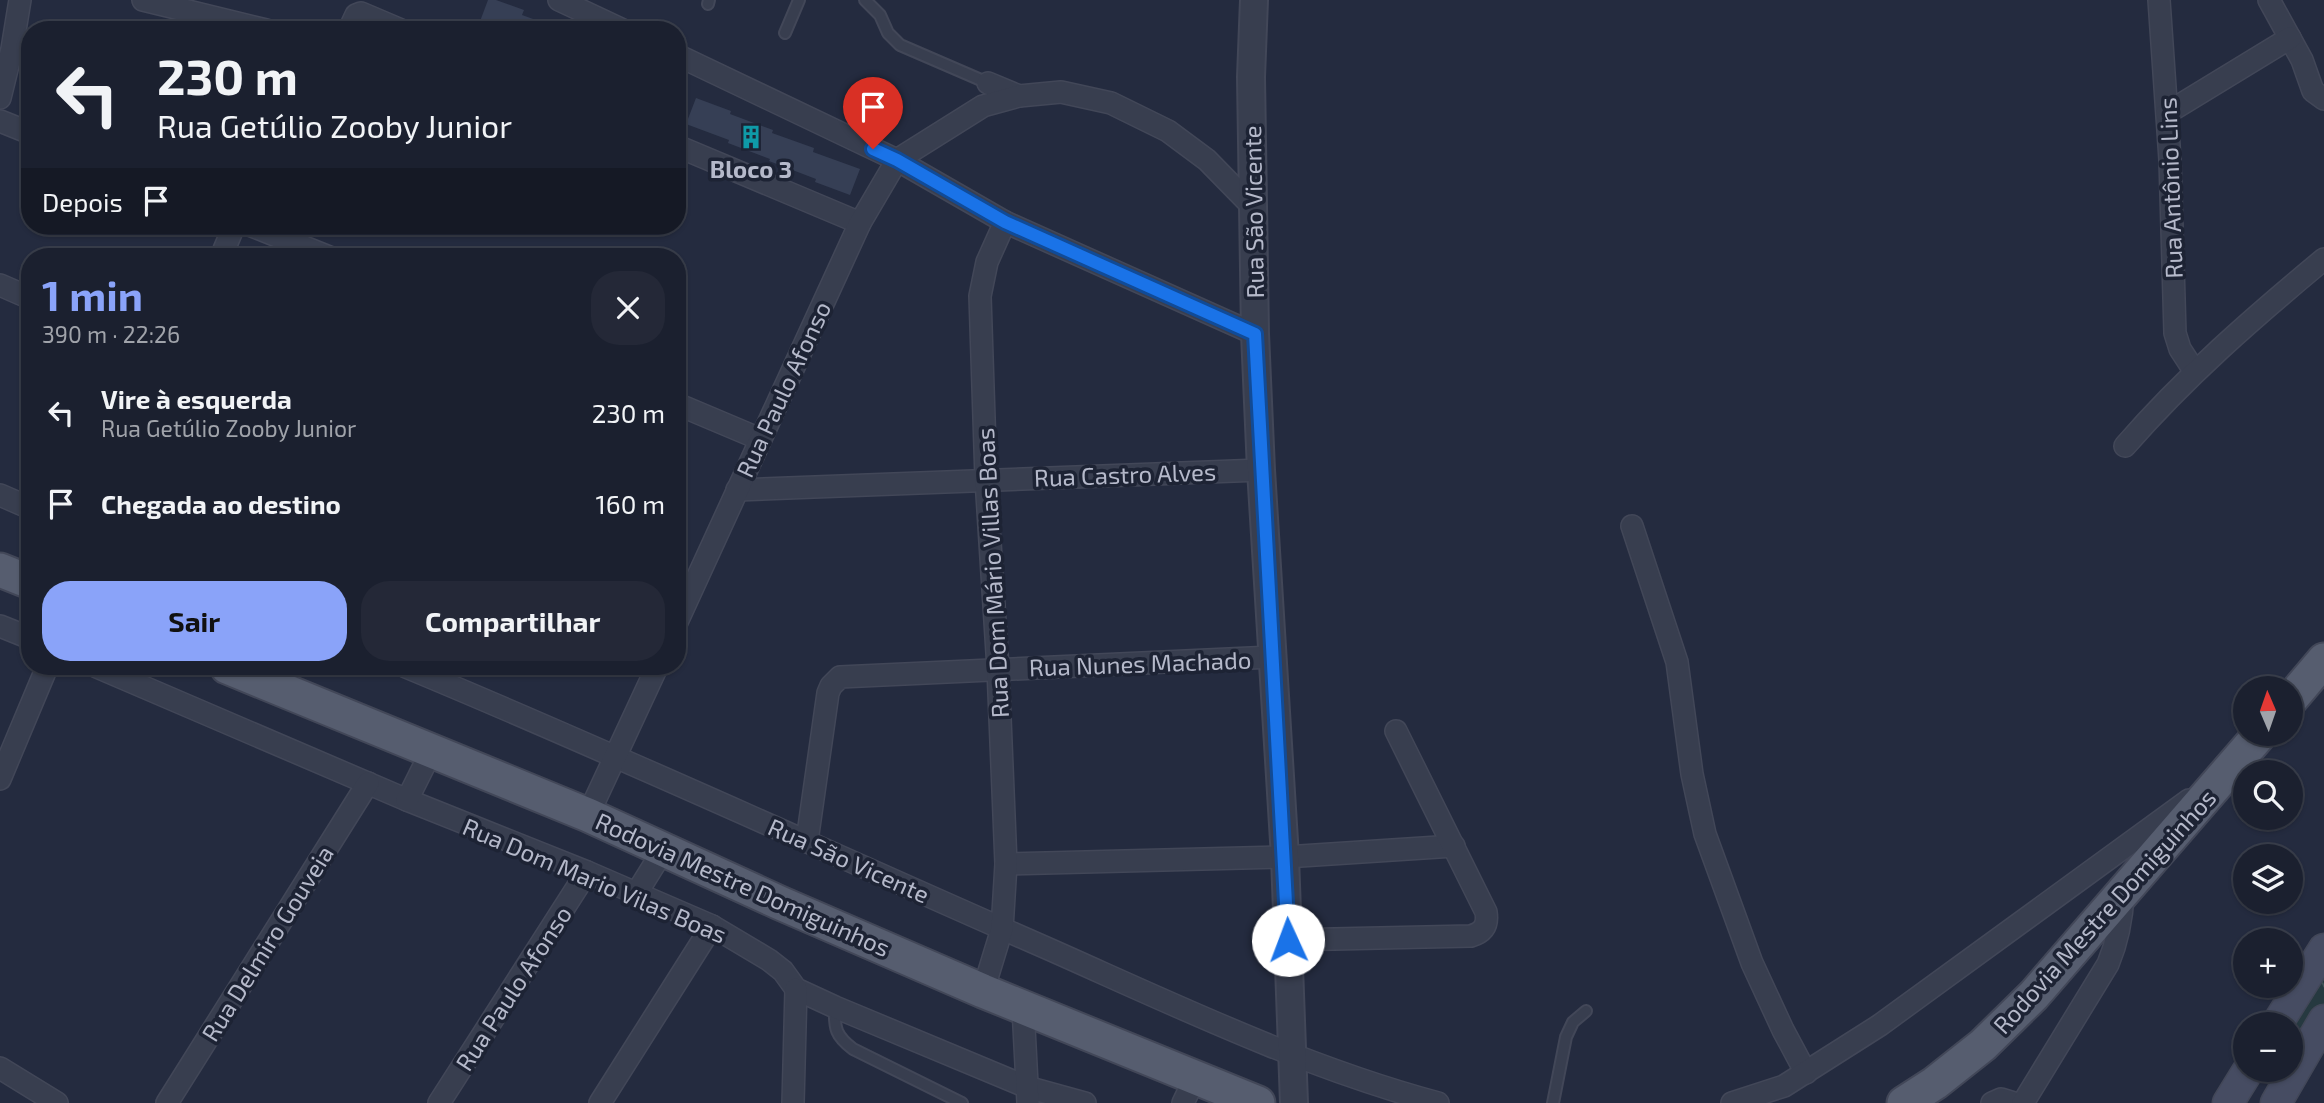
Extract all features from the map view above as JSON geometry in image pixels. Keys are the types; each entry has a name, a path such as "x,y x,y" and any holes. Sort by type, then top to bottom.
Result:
{"main road":[{"path":"0,570 21,578"},
{"path":"2303,685 2324,660"},
{"name":"Rodovia Mestre Domiguinhos","path":"247,675 588,815 780,903 1023,1007 1189,1090 1258,1103"},
{"name":"Rodovia Mestre Domiguinhos","path":"1904,1103 1935,1083 1983,1045 2034,995 2250,746"},
{"path":"2285,1012 2324,949"},
{"path":"2276,1103 2324,1020"},
{"path":"2230,1103 2242,1082"}],"street":[{"path":"0,98 20,0"},
{"path":"143,0 229,21"},
{"path":"559,0 604,21"},
{"name":"Rua São Vicente","path":"1254,0 1251,77 1255,334 1284,857 1294,1103"},
{"name":"Rua Antônio Lins","path":"2159,0 2167,113 2175,333 2180,349 2195,372"},
{"path":"2269,0 2302,60 2313,91 2324,99"},
{"path":"2167,113 2290,38"},
{"path":"686,59 897,160 1005,222 1255,334"},
{"path":"988,83 1019,96"},
{"path":"897,160 983,106 1019,96 1061,92 1111,103 1168,131 1207,160 1252,206"},
{"path":"0,121 21,129"},
{"path":"686,150 860,223"},
{"name":"Rua Paulo Afonso","path":"686,581 737,490 860,223 897,160"},
{"name":"Rua Dom Mário Villas Boas","path":"983,991 1002,929 1006,864 998,669 986,479 980,296 987,262 1005,222"},
{"path":"296,235 316,248"},
{"path":"2125,446 2195,372 2324,259"},
{"path":"0,285 21,294"},
{"path":"686,408 760,439"},
{"name":"Rua Castro Alves","path":"737,490 1261,470"},
{"path":"0,495 21,504"},
{"path":"1632,526 1677,662 1692,774 1705,834 1752,962 1806,1073"},
{"path":"0,626 21,634"},
{"name":"Rua Nunes Machado","path":"807,841 828,693 835,681 841,677 1273,657"},
{"path":"0,779 44,675"},
{"name":"Rua Dom Mario Vilas Boas","path":"116,675 407,800 712,926 769,960 783,971 796,989 1028,1095 1084,1103"},
{"name":"Rua São Vicente","path":"425,675 1292,1054"},
{"path":"588,815 653,675"},
{"path":"1288,940 1471,936 1484,929 1486,912 1396,731"},
{"path":"407,800 432,750"},
{"path":"1732,1103 1784,1086 1880,1026 2226,773"},
{"name":"Rua Delmiro Gouveia","path":"167,1103 368,783"},
{"path":"1006,864 1284,857 1454,846"},
{"path":"636,894 664,849"},
{"name":"Rua Paulo Afonso","path":"439,1103 587,873"},
{"path":"2024,1103 2108,964 2122,920 2123,894"},
{"path":"600,1103 712,926"},
{"path":"793,1103 796,989"},
{"path":"1023,1007 1028,1095"},
{"path":"1292,1054 1405,1099 1438,1103"},
{"path":"0,1068 58,1103"},
{"path":"1992,1103 2001,1099 2014,1103"}],"lane":[{"path":"785,33 799,0"},
{"path":"865,0 880,15 888,33 900,45 988,83"},
{"path":"835,1007 834,1023 839,1038 853,1049 962,1103"},
{"path":"1553,1103 1566,1037 1573,1022 1586,1011"},
{"path":"939,1090 940,1103"}],"green space":[{"path":"2324,955 2324,1010 2303,1046 2303,1012 2297,1012"}],"building":[{"path":"488,0 496,0 524,10 522,15 539,21 480,21"},
{"path":"696,98 773,130 772,133 814,148 813,152 860,169 850,195 728,143 729,140 686,124"}],"place":[{"name":"Bloco 3","path":"751,137"}],"route":[{"path":"873,149 1005,222 1255,334 1288,940"}]}
